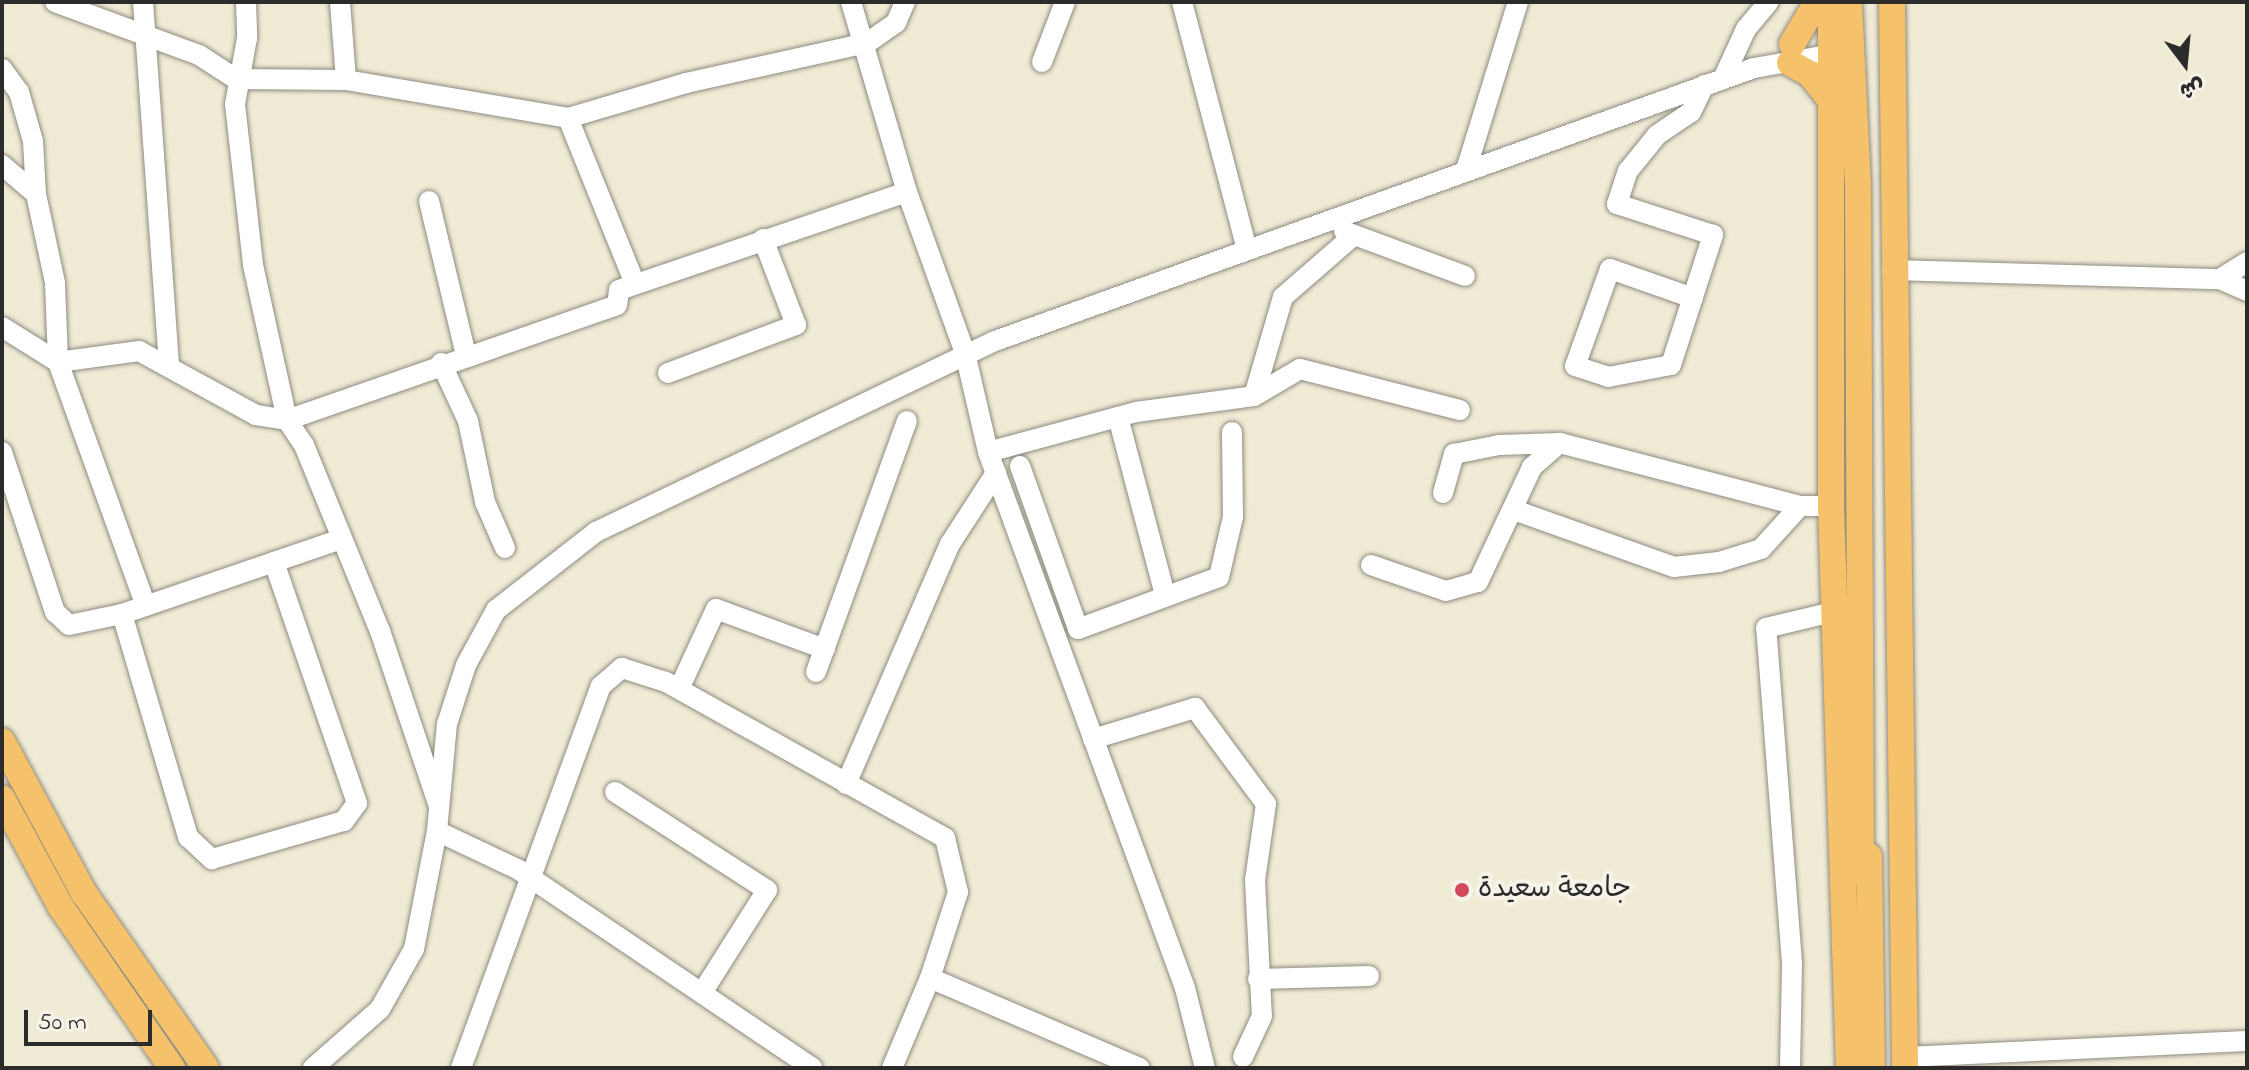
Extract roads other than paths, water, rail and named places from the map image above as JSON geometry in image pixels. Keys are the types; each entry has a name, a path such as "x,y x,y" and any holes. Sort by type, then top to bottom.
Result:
{"main road":[{"path":"1817,2 1791,54 1831,101"},
{"path":"1831,2 1840,43 1858,183 1850,705 1849,1068"},
{"path":"1849,2 1831,101 1831,506 1837,611 1850,705 1872,1068"},
{"path":"1892,2 1892,270 1905,1063"},
{"path":"1836,1068 1850,705"},
{"path":"1850,705 1860,1068"},
{"path":"2,741 84,893 206,1068"},
{"path":"2,798 61,907 172,1068"}],"street":[{"path":"55,2 199,55 236,79 346,80 568,118 686,83 867,43 896,23 905,2"},
{"path":"143,2 169,364"},
{"path":"246,2 247,38 236,79 253,265 287,420 304,445 380,631 440,806"},
{"path":"340,2 346,80"},
{"path":"851,2 867,43 907,192 965,353 988,452 1185,988 1205,1068"},
{"path":"1042,62 1065,2"},
{"path":"1182,2 1247,249"},
{"path":"1466,170 1518,2"},
{"path":"1693,298 1610,269 1575,366 1608,377 1671,365 1693,298 1713,235 1617,204 1628,171 1657,135 1691,112 1714,82 1746,29 1769,2"},
{"path":"313,1068 361,1030 405,970 420,929 437,831 447,724 466,665 496,610 534,576 596,532 677,489 965,353 1791,54 1840,43"},
{"path":"2,69 19,92 33,141 36,194 55,283 58,362 146,606"},
{"path":"568,118 635,284"},
{"path":"2,165 36,194"},
{"path":"2,327 58,362 139,351 169,364 256,415 287,420 441,363 617,305 619,290 635,284 907,192"},
{"path":"429,201 466,355"},
{"path":"1322,223 1465,276"},
{"path":"1254,396 1283,297 1354,235"},
{"path":"668,373 796,325 763,239"},
{"path":"2220,279 2247,262"},
{"path":"1892,270 2220,279 2247,291"},
{"path":"441,363 468,421 485,502 505,548"},
{"path":"988,452 1118,417 1254,396 1300,369 1460,410"},
{"path":"1118,417 1165,595"},
{"path":"816,672 907,421"},
{"path":"1020,466 1078,629 1219,577 1233,517 1232,432"},
{"path":"1443,493 1454,454 1499,445 1560,443 1800,506 1831,506"},
{"path":"1371,565 1446,591 1478,582 1532,467 1560,443"},
{"path":"2,452 55,612 69,625 122,614 341,539"},
{"path":"846,784 950,544 996,473"},
{"path":"1514,510 1674,567 1719,562 1761,549 1800,506"},
{"path":"122,614 188,837 212,859 344,821 357,803 274,562"},
{"path":"679,689 716,609 825,649"},
{"path":"1790,1068 1792,963 1766,628 1837,611"},
{"path":"461,1068 601,686 622,668 679,689 945,838 958,892 930,978 892,1068"},
{"path":"1093,739 1195,708 1266,804 1255,880 1262,1016 1243,1057"},
{"path":"615,792 767,890 702,993"},
{"path":"437,831 532,878 702,993 800,1064"},
{"path":"1258,979 1369,976"},
{"path":"930,978 1140,1068"},
{"path":"1905,1063 2247,1041"}],"place":[{"name":"جامعة سعيدة","path":"1462,890"}]}
